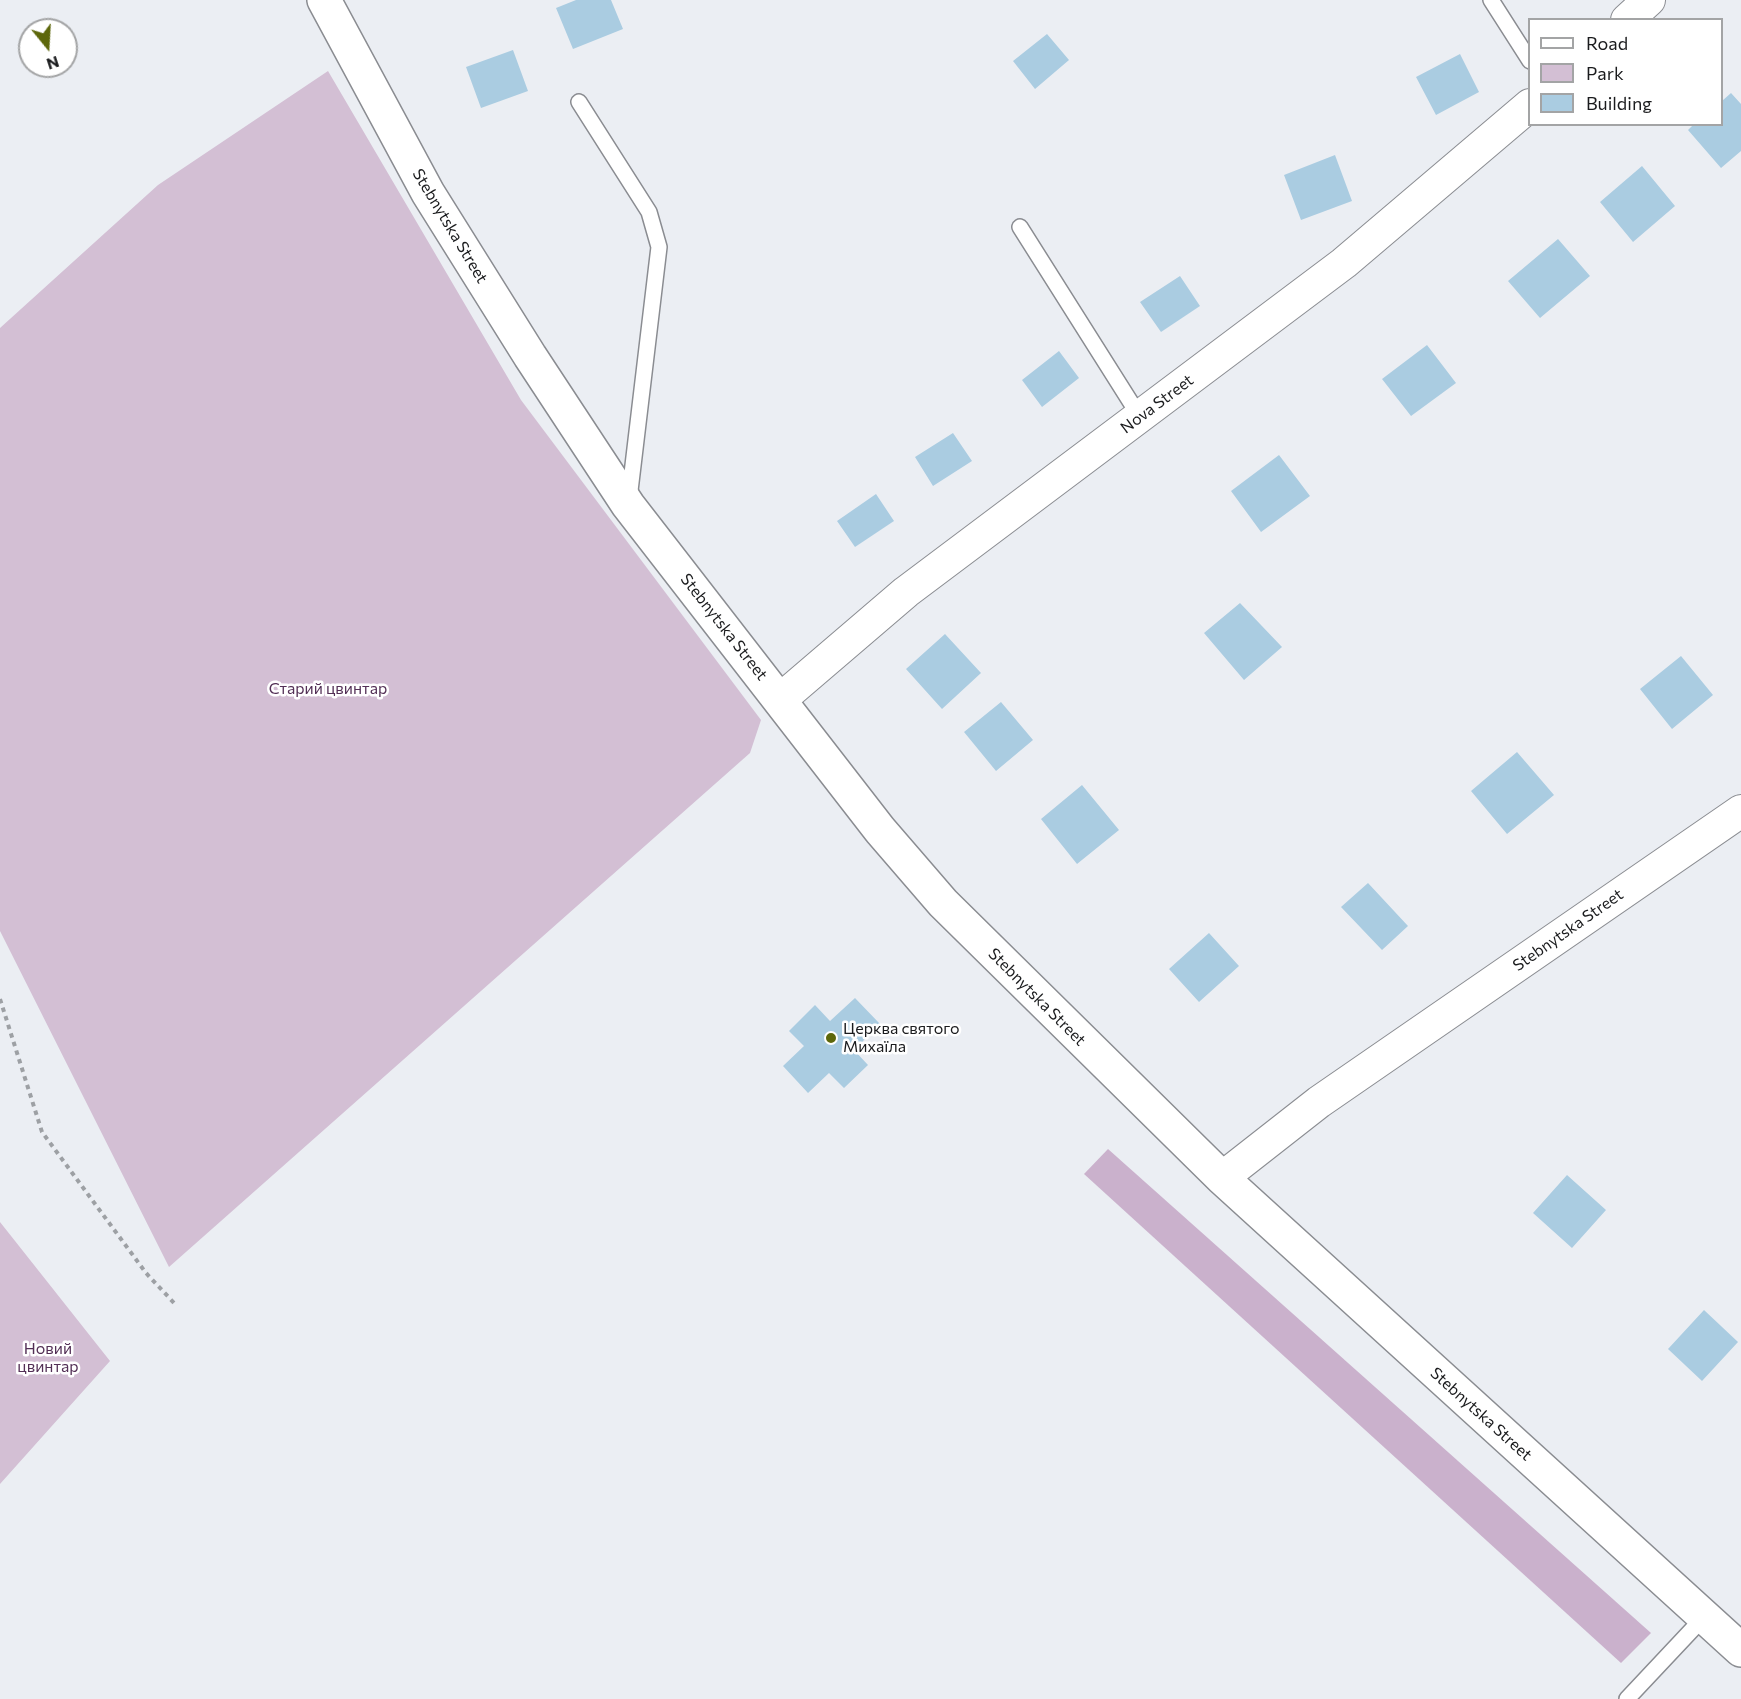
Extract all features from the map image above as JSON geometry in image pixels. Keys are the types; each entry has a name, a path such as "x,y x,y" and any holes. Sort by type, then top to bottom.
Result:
{"street":[{"name":"Stebnytska Street","path":"324,0 428,193 530,356 628,505 781,699 880,830 943,903 1222,1178 1741,1650"},
{"path":"1629,18 1649,0"},
{"name":"Nova Street","path":"781,699 906,592 1344,263 1528,107"},
{"name":"Stebnytska Street","path":"1222,1178 1319,1102 1741,811"}],"lane":[{"path":"1491,0 1528,58"},
{"path":"579,102 649,212 660,247 628,505"},
{"path":"1020,226 1140,417"},
{"path":"1627,1699 1704,1617"}],"path":[{"path":"0,999 42,1132 146,1273 175,1304"}],"green space":[{"name":"Старий цвинтар","path":"328,71 521,400 761,720 750,753 169,1267 0,931 0,328 158,185"},
{"name":"Новий цвинтар","path":"0,1222 110,1361 0,1484"}],"shaded area":[{"path":"1108,1149 1651,1633 1621,1663 1084,1174"}],"building":[{"path":"576,0 611,0 623,29 573,49 556,8"},
{"path":"1047,34 1069,60 1035,89 1013,61"},
{"path":"513,50 528,91 481,108 466,67"},
{"path":"1460,54 1479,92 1436,115 1416,77"},
{"path":"1731,93 1741,104 1741,151 1721,168 1688,130 1692,126 1723,126 1723,100"},
{"path":"1335,155 1352,201 1301,220 1284,175"},
{"path":"1642,166 1675,206 1633,242 1600,202"},
{"path":"1558,239 1590,276 1540,318 1508,281"},
{"path":"1180,276 1200,306 1161,332 1140,302"},
{"path":"1427,345 1456,383 1411,416 1382,379"},
{"path":"1059,351 1079,378 1042,407 1022,380"},
{"path":"953,433 972,461 933,486 915,457"},
{"path":"1279,455 1310,496 1261,532 1231,491"},
{"path":"876,494 894,521 855,547 837,521"},
{"path":"1240,603 1282,647 1244,680 1204,633"},
{"path":"945,634 981,673 942,709 906,669"},
{"path":"1681,656 1713,695 1672,729 1640,689"},
{"path":"1001,702 1033,740 996,771 964,732"},
{"path":"1517,752 1554,795 1507,834 1471,791"},
{"path":"1082,785 1119,830 1077,864 1041,819"},
{"path":"1368,883 1408,926 1382,950 1341,907"},
{"path":"1209,933 1239,966 1199,1002 1169,969"},
{"name":"Церква святого Михаїла","path":"855,998 880,1024 854,1050 868,1065 844,1088 829,1073 808,1093 783,1066 804,1046 789,1031 815,1005 830,1021"},
{"path":"1567,1175 1606,1210 1572,1248 1533,1213"},
{"path":"1704,1310 1738,1342 1702,1381 1668,1349"}],"place":[{"name":"Церква святого Михаїла","path":"831,1038"}]}
